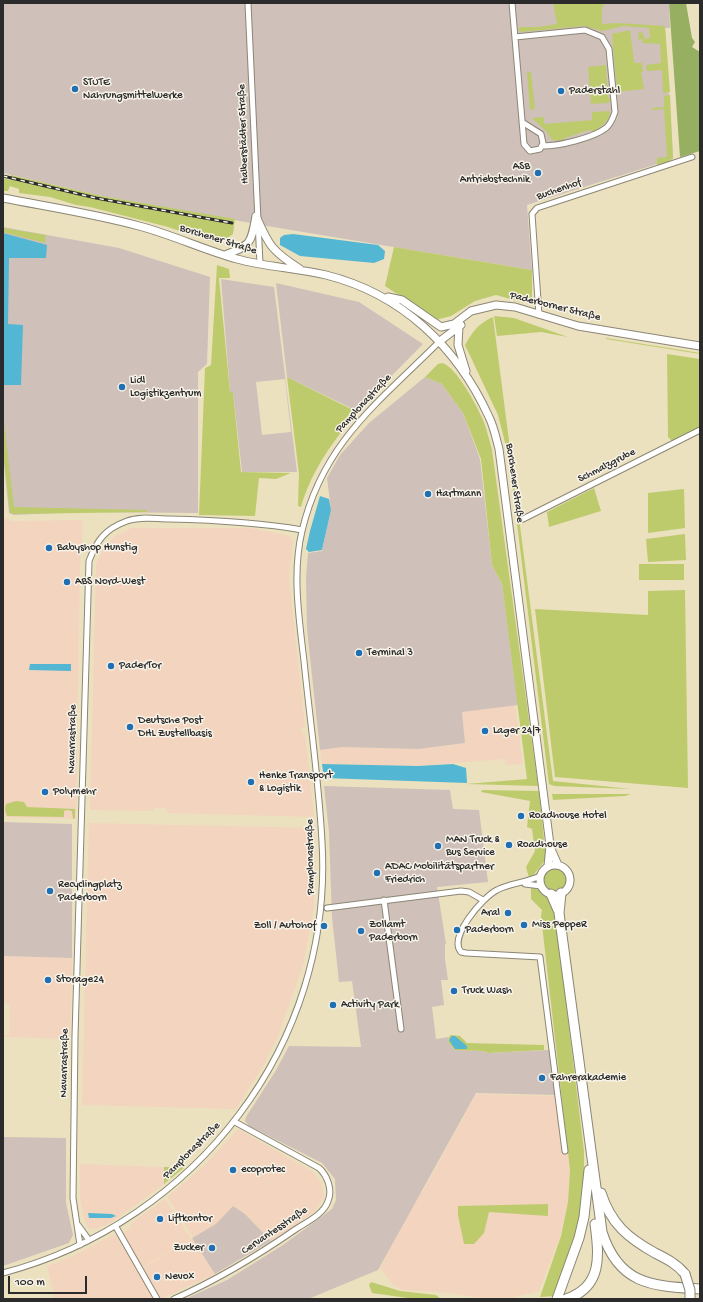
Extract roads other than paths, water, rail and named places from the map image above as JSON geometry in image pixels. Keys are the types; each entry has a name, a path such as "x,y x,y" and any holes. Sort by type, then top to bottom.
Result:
{"highway":[{"path":"561,893 559,913 577,1053 580,1096 602,1232 606,1245 621,1266 641,1281 653,1285 700,1289"},
{"path":"551,894 559,913"},
{"path":"591,1166 603,1201 615,1224 634,1241 672,1262 685,1274 690,1290 690,1299"},
{"path":"557,1299 579,1238 584,1217 591,1166"},
{"path":"566,1299 580,1293 587,1287 595,1274 598,1264 591,1166"}],"main road":[{"name":"Borchener Straße","path":"3,198 88,214 141,227 224,255 260,264 327,275 369,289 384,296 415,319 440,341 470,380 490,418 499,449 550,845 548,866"},
{"path":"224,255 245,247 252,238 256,216"},
{"path":"256,216 269,245 283,258 303,271"},
{"path":"384,296 402,300 441,327 454,324 471,311 479,309"},
{"name":"Paderborner Straße","path":"440,341 479,309 496,304 515,307 578,326 700,346"},
{"path":"460,326 458,346 470,380"},
{"name":"Borchener Straße","path":"550,845 558,865"},
{"path":"558,865 566,869 570,878 568,887 561,893 551,894 541,886 540,876 548,866 558,865"}],"street":[{"name":"Halberstädter Straße","path":"248,3 256,216 260,264"},
{"path":"512,3 523,138 526,147 535,151 543,146 554,146 597,133 605,129 612,122 615,112 609,49 602,37 585,30 515,37"},
{"path":"522,122 541,134 543,146"},
{"name":"Buchenhof","path":"539,315 532,214 537,208 692,157"},
{"name":"Pamplonastraße","path":"3,1273 41,1262 116,1227 181,1179 235,1122 269,1069 294,1016 312,958 321,907 323,866 322,833 298,606 298,568 302,530 316,486 338,447 355,424 440,341"},
{"name":"Schmalzgrube","path":"523,519 700,430"},
{"name":"Navarrastraße","path":"80,1245 73,1198 75,1036 89,561 95,544 102,536 115,526 136,519 249,522 302,530"},
{"path":"522,884 540,876"},
{"path":"541,886 522,884 505,886 491,893 483,900 459,936 459,949 466,953 540,957 565,1151"},
{"path":"327,908 384,900 469,892 483,900"},
{"path":"384,900 401,1029"},
{"name":"Cervantesstraße","path":"174,1299 253,1259 317,1215 328,1202 330,1190 328,1182 324,1173 319,1168 235,1122"},
{"name":"Navarrastraße","path":"77,1223 89,1240"},
{"path":"116,1227 157,1299"}],"water":[{"path":"3,233 47,245 46,258 9,258 8,324 23,325 21,385 3,385"},
{"path":"293,234 378,245 385,251 384,259 374,263 300,256 280,245 280,238 284,235"},
{"path":"320,496 329,499 331,510 322,550 309,552 306,549"},
{"path":"30,664 71,664 71,671 29,670"},
{"path":"322,764 418,766 453,764 466,768 467,783 324,778"},
{"path":"452,1036 455,1036 467,1046 467,1049 455,1049 449,1040"},
{"path":"88,1213 112,1214 116,1216 111,1218 89,1218"}],"railway":[{"path":"3,176 96,198 232,223"}],"place":[{"name":"STUTE Nahrungsmittelwerke","path":"75,89"},
{"name":"Paderstahl","path":"561,91"},
{"name":"ASB Antriebstechnik","path":"538,173"},
{"name":"Lidl Logistikzentrum","path":"122,387"},
{"name":"Hartmann","path":"428,494"},
{"name":"Babyshop Hunstig","path":"49,548"},
{"name":"ABS Nord-West","path":"67,582"},
{"name":"Terminal 3","path":"359,653"},
{"name":"PaderTor","path":"111,666"},
{"name":"Deutsche Post DHL Zustellbasis","path":"130,727"},
{"name":"Lager 24|7","path":"485,731"},
{"name":"Henke Transport & Logistik","path":"251,782"},
{"name":"Polymehr","path":"45,792"},
{"name":"Roadhouse Hotel","path":"521,816"},
{"name":"Roadhouse","path":"509,845"},
{"name":"MAN Truck & Bus Service","path":"438,846"},
{"name":"ADAC Mobilitätspartner Friedrich","path":"377,873"},
{"name":"Recyclingplatz Paderborn","path":"50,891"},
{"name":"Aral","path":"508,913"},
{"name":"Miss PeppeR","path":"524,925"},
{"name":"Zoll / Autohof","path":"324,926"},
{"name":"Paderborn","path":"457,930"},
{"name":"Zollamt Paderborn","path":"361,931"},
{"name":"Storage24","path":"48,980"},
{"name":"Truck Wash","path":"454,991"},
{"name":"Activity Park","path":"333,1005"},
{"name":"Fahrerakademie","path":"542,1078"},
{"name":"ecoprotec","path":"233,1170"},
{"name":"Liftkontor","path":"160,1219"},
{"name":"Zucker","path":"212,1248"},
{"name":"Nevox","path":"157,1277"}]}
